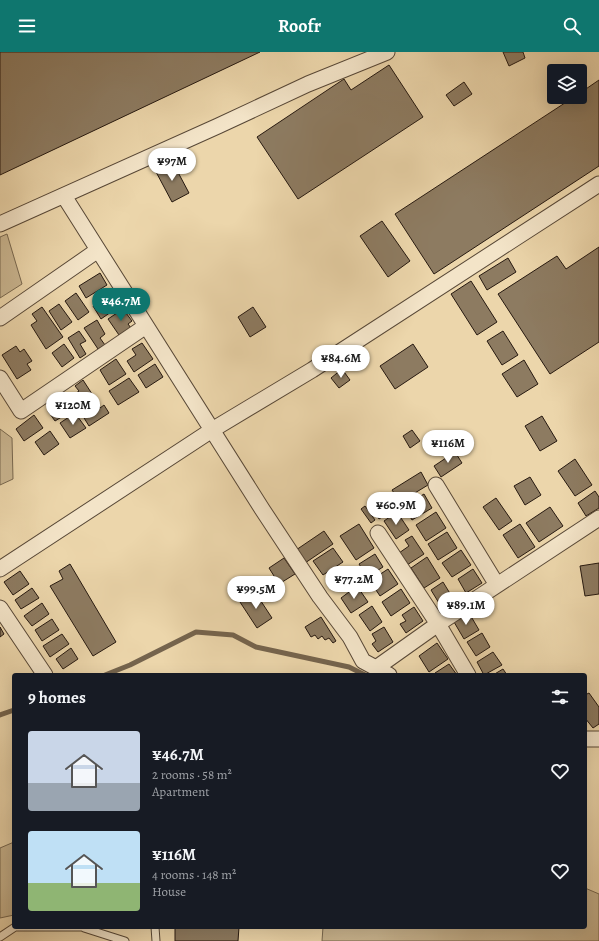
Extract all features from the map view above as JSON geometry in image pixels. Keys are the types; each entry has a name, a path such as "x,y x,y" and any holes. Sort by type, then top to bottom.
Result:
{"street":[{"path":"0,224 308,84 387,52"},
{"path":"0,569 212,430 318,365 599,184"},
{"path":"64,196 262,509 320,597 350,637 363,661 385,673"},
{"path":"0,318 98,250"},
{"path":"0,378 22,411 146,326"},
{"path":"436,485 497,585"},
{"path":"376,668 438,624 599,518"},
{"path":"378,533 438,624 467,673"},
{"path":"0,608 44,673"},
{"path":"587,739 599,739"}],"lane":[{"path":"0,937 13,929"},
{"path":"91,929 125,941"},
{"path":"155,929 156,941"}],"shaded area":[{"path":"7,234 22,284 0,298 0,237"},
{"path":"0,429 12,438 13,479 0,485"},
{"path":"12,843 12,915 0,918 0,848"},
{"path":"587,889 599,894 599,941 322,941 323,929 587,929"}],"building":[{"path":"0,52 260,52 0,175"},
{"path":"503,52 523,52 525,58 509,66"},
{"path":"389,65 423,117 298,199 257,137 344,79 351,90"},
{"path":"599,80 599,166 434,274 395,214 563,104 587,104 587,88"},
{"path":"464,82 472,94 454,106 446,95"},
{"path":"172,161 189,193 172,202 155,170"},
{"path":"382,221 410,261 388,277 360,236"},
{"path":"599,247 599,342 550,374 498,294 557,256 566,269"},
{"path":"508,258 516,272 487,290 479,276"},
{"path":"100,273 107,285 86,298 79,286"},
{"path":"471,281 497,322 477,335 451,294"},
{"path":"76,293 89,312 78,320 65,301"},
{"path":"113,293 121,305 101,319 93,306"},
{"path":"59,304 72,322 61,330 49,311"},
{"path":"42,307 63,337 46,349 31,325 37,321 32,314"},
{"path":"253,307 266,327 250,337 238,317"},
{"path":"123,309 132,321 128,324 131,328 119,335 108,319"},
{"path":"97,320 105,334 100,338 105,345 98,349 84,328"},
{"path":"79,331 86,341 80,344 86,354 80,358 68,338"},
{"path":"503,331 518,355 502,365 487,341"},
{"path":"142,343 153,359 134,372 127,361 136,355 132,349"},
{"path":"64,344 74,358 62,367 52,353"},
{"path":"413,344 428,367 395,389 380,366"},
{"path":"16,346 20,352 24,349 32,361 27,364 31,370 17,379 2,355"},
{"path":"116,359 126,374 109,385 100,370"},
{"path":"524,360 538,384 517,397 502,374"},
{"path":"155,364 163,377 146,388 138,375"},
{"path":"342,369 350,380 339,388 331,378"},
{"path":"129,378 139,392 118,405 109,391"},
{"path":"83,380 94,397 79,407 72,396 79,391 75,386"},
{"path":"62,393 73,410 55,421 48,411 53,408 48,401"},
{"path":"96,403 100,408 104,405 109,413 89,426 81,413"},
{"path":"75,413 86,428 70,438 60,423"},
{"path":"34,415 43,428 24,441 16,429"},
{"path":"542,416 557,441 540,451 525,426"},
{"path":"412,430 420,441 410,448 403,436"},
{"path":"50,431 59,444 44,455 35,442"},
{"path":"455,452 462,463 441,477 434,466"},
{"path":"575,459 592,485 575,496 558,471"},
{"path":"421,472 428,485 400,502 392,490"},
{"path":"530,477 541,495 525,505 514,486"},
{"path":"595,491 599,497 599,508 586,516 578,503"},
{"path":"385,493 394,509 379,519 369,504"},
{"path":"424,494 432,508 412,520 404,506"},
{"path":"496,498 512,521 499,530 483,507"},
{"path":"365,506 375,520 371,523 361,509"},
{"path":"550,507 563,526 539,542 526,523"},
{"path":"397,512 409,530 396,539 384,521"},
{"path":"436,512 446,528 426,541 416,525"},
{"path":"359,524 374,548 356,560 340,536"},
{"path":"520,524 535,547 518,558 503,535"},
{"path":"324,531 333,544 305,563 296,550"},
{"path":"447,532 457,548 438,560 428,544"},
{"path":"412,536 424,554 407,565 399,553 409,546 405,540"},
{"path":"333,548 343,562 323,575 313,561"},
{"path":"461,550 471,565 452,577 442,563"},
{"path":"375,554 383,567 367,577 359,564"},
{"path":"427,557 440,578 424,588 411,568"},
{"path":"284,558 295,574 279,584 269,568"},
{"path":"599,563 599,594 585,596 580,566"},
{"path":"70,564 116,642 93,656 50,586 63,579 59,571"},
{"path":"346,568 355,582 340,591 331,577"},
{"path":"388,569 398,584 380,596 370,581"},
{"path":"473,569 482,583 466,593 458,579"},
{"path":"20,571 29,584 13,595 4,582"},
{"path":"443,582 454,600 442,608 431,590"},
{"path":"357,586 368,602 351,613 341,598"},
{"path":"32,588 39,598 21,609 15,600"},
{"path":"401,589 410,603 391,616 382,602"},
{"path":"255,592 272,618 257,628 240,602"},
{"path":"42,603 49,614 32,626 24,616"},
{"path":"372,606 382,622 370,631 359,615"},
{"path":"414,607 423,621 406,633 400,624 406,621 402,615"},
{"path":"469,613 479,630 464,639 454,622"},
{"path":"321,617 336,641 333,643 329,638 325,640 322,636 318,639 315,635 311,637 305,627"},
{"path":"52,619 59,630 42,641 35,630"},
{"path":"0,627 4,634 0,637"},
{"path":"384,627 393,642 378,652 372,644 376,641 372,634"},
{"path":"482,633 490,647 476,656 467,642"},
{"path":"62,634 69,644 50,657 43,646"},
{"path":"437,643 448,659 429,672 419,656"},
{"path":"71,648 78,659 63,669 56,659"},
{"path":"493,652 502,665 488,673 483,673 477,662"},
{"path":"449,664 456,673 435,673"},
{"path":"503,669 506,673 496,673"},
{"path":"589,693 599,707 599,724 593,728 587,720 587,694"},
{"path":"175,929 239,929 238,941 175,941"}],"waterway":[{"path":"110,673 130,665 196,632 233,635 256,647 349,667 361,673"},
{"path":"0,715 12,711"}]}
